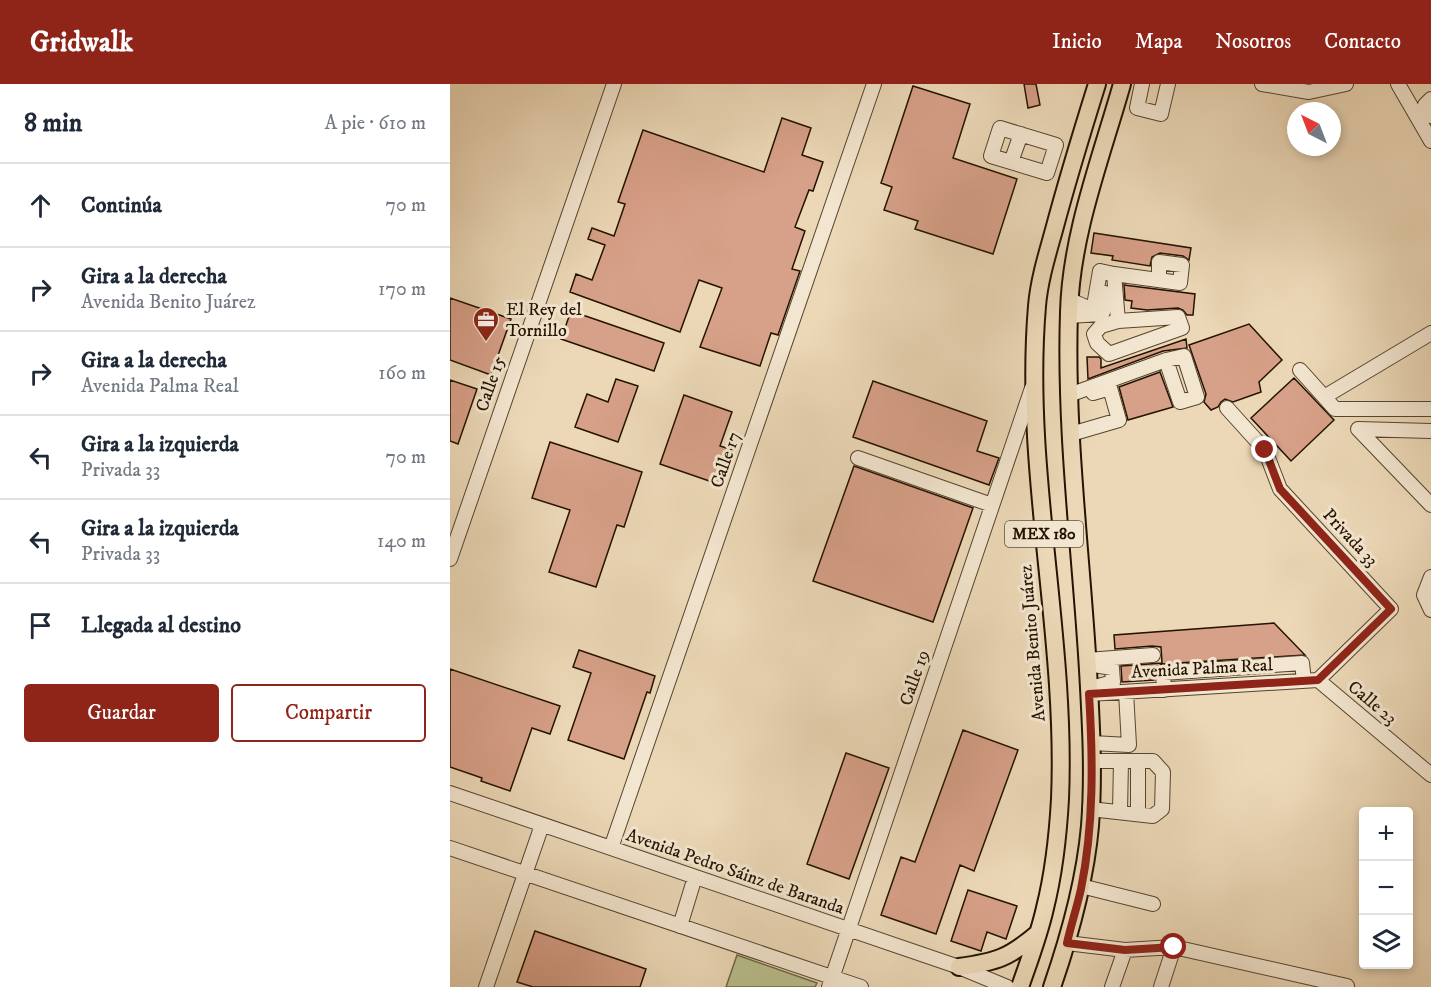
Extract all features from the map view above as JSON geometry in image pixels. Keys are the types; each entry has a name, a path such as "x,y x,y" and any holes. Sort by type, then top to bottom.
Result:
{"main road":[{"name":"Avenida Benito Juárez","path":"1020,987 1045,909 1056,844 1061,749 1057,679 1044,547 1035,380 1037,304 1048,250 1097,84"},
{"name":"MEX 180","path":"1052,987 1067,943 1082,886 1090,809 1092,761 1069,397 1069,308 1074,267 1086,208 1122,84"},
{"path":"959,967 984,964 1004,958 1038,933"}],"street":[{"name":"Calle 15","path":"450,560 614,84"},
{"name":"Calle 17","path":"611,848 874,84"},
{"path":"1142,84 1137,108 1161,114 1168,84"},
{"path":"1262,84 1309,92 1346,84"},
{"path":"1399,85 1431,141"},
{"path":"1056,145 1047,173 991,156 1000,128 1021,134 1056,145 1077,152"},
{"path":"1011,162 1021,134"},
{"path":"1069,308 1102,313 1110,273"},
{"path":"1110,273 1159,280"},
{"path":"1110,273 1118,321"},
{"path":"1178,317 1182,328 1109,354 1097,343 1094,333 1101,326 1118,321 1178,317"},
{"path":"1324,397 1431,333"},
{"path":"1069,397 1166,360"},
{"path":"1300,370 1335,409 1431,409"},
{"name":"Calle 19","path":"831,982 1035,380"},
{"path":"1069,397 1110,388 1119,420 1071,434"},
{"name":"Privada 33","path":"1227,408 1265,450 1280,489 1391,609 1311,681"},
{"path":"1431,431 1358,429 1431,505"},
{"path":"858,458 992,505"},
{"path":"1431,577 1424,595 1431,610"},
{"path":"1087,662 1153,655"},
{"path":"1087,662 1112,668 1113,682 1089,691"},
{"name":"Avenida Palma Real","path":"1089,691 1126,692 1311,681"},
{"name":"Calle 23","path":"1311,681 1431,775"},
{"path":"1092,743 1130,745 1126,692"},
{"path":"1090,809 1153,816 1162,809 1163,771 1154,761 1092,761"},
{"path":"1120,813 1121,761"},
{"path":"1138,761 1138,814"},
{"name":"Avenida Pedro Sáinz de Baranda","path":"450,793 959,967 1007,987"},
{"path":"486,987 542,825"},
{"path":"450,848 680,926 831,982 861,987"},
{"path":"680,926 695,877"},
{"path":"1082,886 1153,904"},
{"path":"1067,943 1125,950 1174,947 1347,986"},
{"path":"1161,987 1174,947"},
{"path":"1112,987 1125,950"}],"green space":[{"path":"737,955 817,983 815,987 726,987"}],"building":[{"path":"1024,84 1036,84 1040,105 1028,108"},
{"path":"913,86 970,104 953,158 1017,179 993,254 915,229 918,221 884,210 892,187 881,183"},
{"path":"782,118 811,128 802,155 823,162 813,191 809,190 795,227 805,231 792,269 800,271 778,335 771,333 760,366 700,347 722,288 699,280 680,332 570,292 576,274 592,280 605,245 588,239 592,228 614,236 625,204 618,202 643,130 764,172"},
{"path":"1094,233 1191,248 1189,260 1183,256 1160,253 1152,257 1150,266 1112,260 1113,256 1091,253"},
{"path":"1124,285 1195,294 1193,315 1187,315 1178,308 1147,310 1131,308 1132,301 1125,300"},
{"path":"450,298 511,319 491,375 450,360"},
{"path":"571,311 664,343 654,371 561,339"},
{"path":"1249,324 1282,360 1259,382 1261,392 1233,402 1225,399 1218,407 1211,410 1204,402 1206,394 1189,345"},
{"path":"1186,339 1187,348 1163,351 1088,379 1087,357 1099,357 1101,368"},
{"path":"1160,372 1173,407 1128,420 1119,387"},
{"path":"1294,378 1334,420 1291,461 1251,418"},
{"path":"616,379 638,386 618,442 575,427 587,394 608,402"},
{"path":"450,380 477,389 458,444 450,441"},
{"path":"873,381 987,421 977,451 999,458 989,485 853,437"},
{"path":"684,395 732,412 720,446 733,450 721,485 660,464"},
{"path":"550,442 642,472 624,527 617,525 596,587 549,572 570,510 532,498"},
{"path":"854,466 973,508 933,622 813,581"},
{"path":"1274,623 1305,655 1162,664 1155,669 1154,680 1122,682 1121,666 1162,663 1161,647 1115,649 1114,635"},
{"path":"579,650 655,676 650,693 647,692 624,759 568,740 591,673 573,667"},
{"path":"450,669 560,706 550,734 532,728 510,791 450,767"},
{"path":"963,730 1018,750 974,871 960,865 936,934 881,915 901,857 915,862"},
{"path":"846,753 889,768 849,879 807,864"},
{"path":"968,890 1017,906 1006,939 987,932 981,951 951,941"},
{"path":"535,931 646,969 640,987 533,987 517,982"}],"place":[{"name":"El Rey del Tornillo","path":"486,343"}],"route":[{"path":"1174,947 1125,950 1067,943 1081,889 1089,827 1092,761 1089,694 1318,680 1391,609 1280,489 1265,450"}]}
